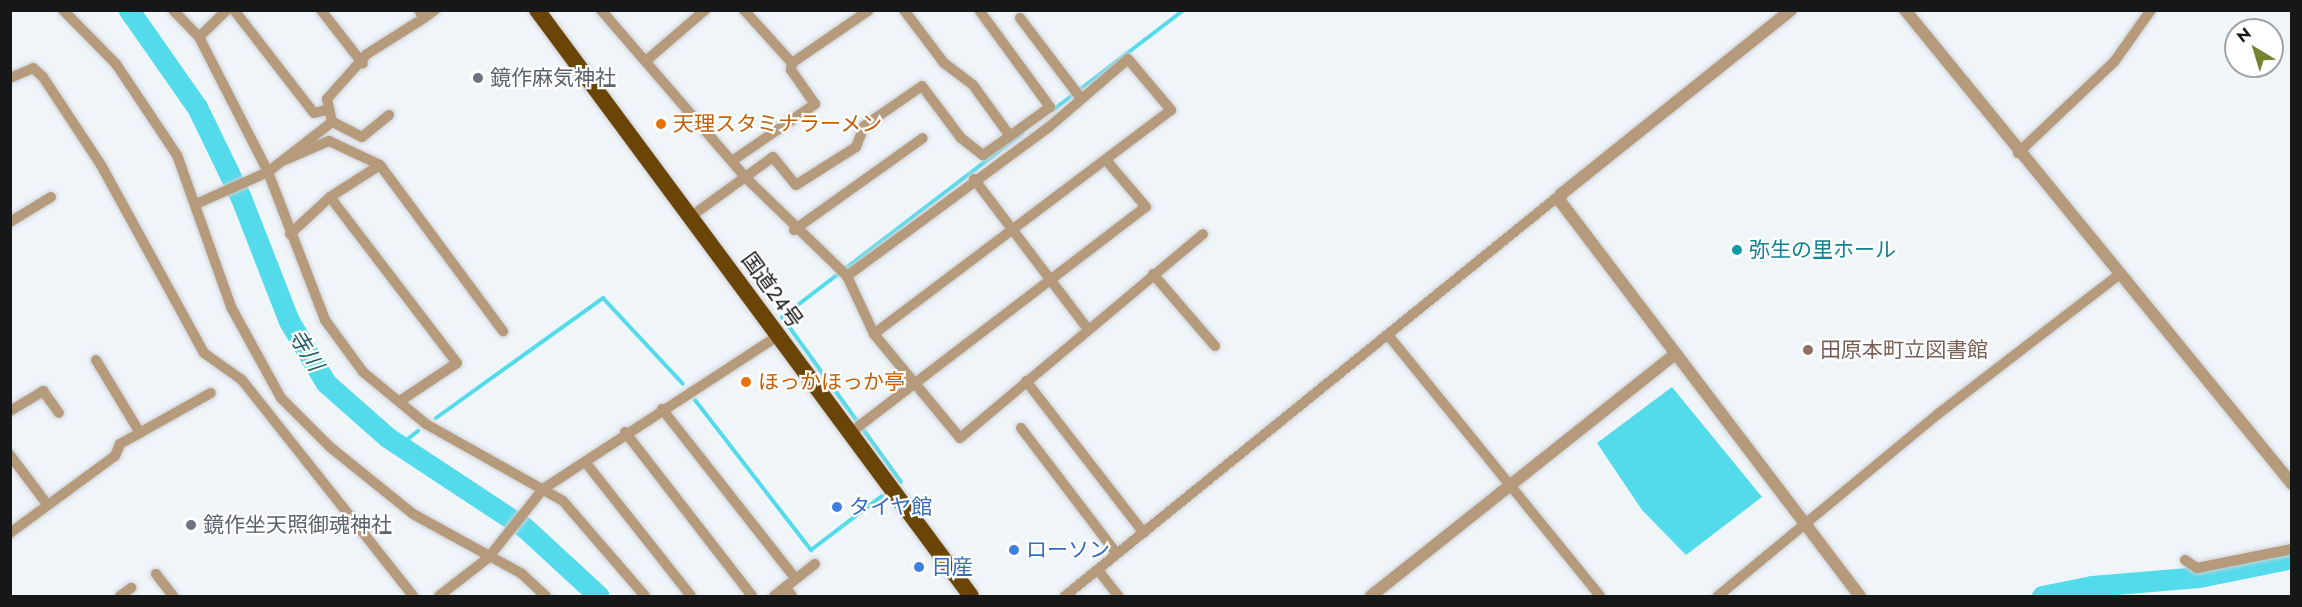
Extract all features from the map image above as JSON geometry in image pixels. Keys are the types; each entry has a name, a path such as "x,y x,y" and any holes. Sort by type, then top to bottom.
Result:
{"highway":[{"name":"国道24号","path":"537,10 971,597"}],"street":[{"path":"63,10 142,99 177,155 198,203 231,307 281,398 330,447 413,514 522,574 546,597"},
{"path":"173,10 199,37 266,173 325,320 363,372 473,454 541,491 579,516 645,597"},
{"path":"199,37 227,10"},
{"path":"234,10 314,113 326,110"},
{"path":"321,10 363,64"},
{"path":"389,115 362,137 332,122 326,110 327,99 363,64 367,54 422,14 435,10"},
{"path":"601,10 647,60 744,177 794,230 847,276 874,334 912,385 960,438 1087,328 1203,234"},
{"path":"647,60 705,10"},
{"path":"744,10 792,63"},
{"path":"732,161 815,104 790,70 792,63 869,10"},
{"path":"904,10 944,63 973,85 1010,136"},
{"path":"690,217 773,157 796,185 856,147 864,126 922,86 961,138 983,155 1010,136 1050,107 979,10"},
{"path":"1065,597 1791,10"},
{"path":"1905,10 2018,153 2292,484"},
{"path":"2018,153 2114,62 2151,10"},
{"path":"1020,18 1080,97"},
{"path":"847,276 974,179 1049,127 1080,97 1128,59 1171,110 874,334"},
{"path":"10,78 33,68 43,77 101,165 204,353 242,380 412,597"},
{"path":"198,203 266,173 332,122"},
{"path":"794,230 923,138"},
{"path":"285,160 329,141 380,165 503,330"},
{"path":"850,433 1146,207 1106,160"},
{"path":"290,234 330,197 380,165"},
{"path":"974,179 1087,328"},
{"path":"1561,194 1564,209 1860,597"},
{"path":"10,222 51,197"},
{"path":"330,197 457,363 400,401"},
{"path":"1153,274 1215,346"},
{"path":"1718,597 1804,524 2120,274"},
{"path":"1388,335 1510,481 1600,597"},
{"path":"440,597 490,555 541,491 586,464 625,432 778,336"},
{"path":"1371,597 1510,481 1676,354"},
{"path":"96,360 140,432"},
{"path":"1026,381 1144,532"},
{"path":"10,411 43,391 59,413"},
{"path":"10,533 140,432 211,393"},
{"path":"662,409 795,578"},
{"path":"1021,428 1117,554"},
{"path":"625,432 752,597"},
{"path":"10,455 47,504"},
{"path":"586,464 691,597"},
{"path":"2186,560 2197,568 2292,549"},
{"path":"774,597 815,564"},
{"path":"1098,570 1118,597"},
{"path":"156,574 173,597"},
{"path":"785,587 792,597"},
{"path":"120,597 131,588"}],"water":[{"path":"1672,387 1762,497 1686,555 1642,510 1597,443"}],"waterway":[{"name":"寺川","path":"129,10 197,107 241,198 289,321 326,383 387,437 525,528 599,596"},
{"path":"1053,110 1184,10"},
{"path":"901,482 782,317 1023,133"},
{"path":"436,418 603,298 683,384"},
{"path":"695,400 811,550 882,496"},
{"path":"400,445 418,431"},
{"path":"2042,596 2092,586 2199,577 2292,558"}],"place":[{"name":"鏡作麻気神社","path":"478,78"},
{"name":"天理スタミナラーメン","path":"661,124"},
{"name":"弥生の里ホール","path":"1737,250"},
{"name":"田原本町立図書館","path":"1808,350"},
{"name":"ほっかほっか亭","path":"746,382"},
{"name":"タイヤ館","path":"837,507"},
{"name":"鏡作坐天照御魂神社","path":"191,525"},
{"name":"ローソン","path":"1014,550"},
{"name":"日産","path":"919,567"}]}
